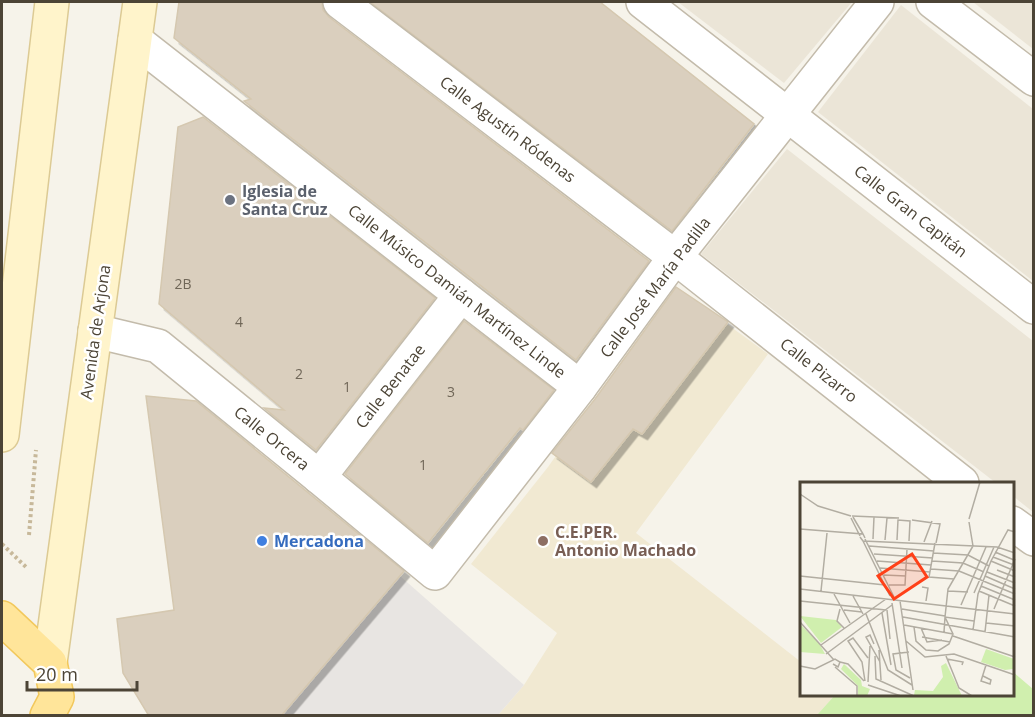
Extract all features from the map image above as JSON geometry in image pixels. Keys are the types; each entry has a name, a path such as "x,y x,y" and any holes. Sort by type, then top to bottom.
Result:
{"main road":[{"path":"2,618 50,663 59,710"}],"street":[{"path":"2,435 10,282 52,2"},
{"name":"Avenida de Arjona","path":"50,663 140,2"},
{"name":"Calle Agustín Ródenas","path":"340,2 675,257"},
{"name":"Calle Gran Capitán","path":"642,2 1034,308"},
{"name":"Calle José María Padilla","path":"435,573 580,387 675,257 878,2"},
{"path":"933,2 1034,79"},
{"name":"Calle Músico Damián Martínez Linde","path":"135,40 580,387"},
{"name":"Calle Pizarro","path":"675,257 961,482"},
{"name":"Calle Benatae","path":"319,477 461,295"},
{"name":"Calle Orcera","path":"95,331 158,346 435,573"},
{"path":"1014,524 1034,539"}],"shaded area":[{"path":"678,2 852,2 784,83"},
{"path":"973,2 1033,2 1033,49"},
{"path":"901,5 1033,109 1033,281 818,112"},
{"path":"787,149 1033,341 1033,512 1014,497 1014,482 995,482 701,254"},
{"path":"676,287 768,354 636,533 800,661 800,696 834,696 817,715 498,715 524,685 557,633 471,564 548,467"},
{"path":"400,576 524,685 498,715 281,716"}],"green space":[{"path":"1014,673 1033,689 1033,715 817,715 834,696 1014,696"}],"building":[{"path":"179,2 322,2 323,10 329,17 649,261 576,360 244,101 251,99 174,38"},
{"path":"370,2 600,2 754,124 672,231"},
{"path":"203,117 435,298 316,450 264,408 284,410 159,304 178,127"},
{"path":"676,287 728,322 642,434 633,429 591,482 552,453 595,399"},
{"path":"464,321 554,390 523,430 520,428 428,543 345,474"},
{"name":"Mercadona","path":"146,396 196,401 404,571 281,716 149,716 123,673 117,619 174,610"}],"place":[{"name":"Iglesia de Santa Cruz","path":"230,200"},
{"name":"Mercadona","path":"262,541"},
{"name":"C.E.PER. Antonio Machado","path":"543,541"}]}
